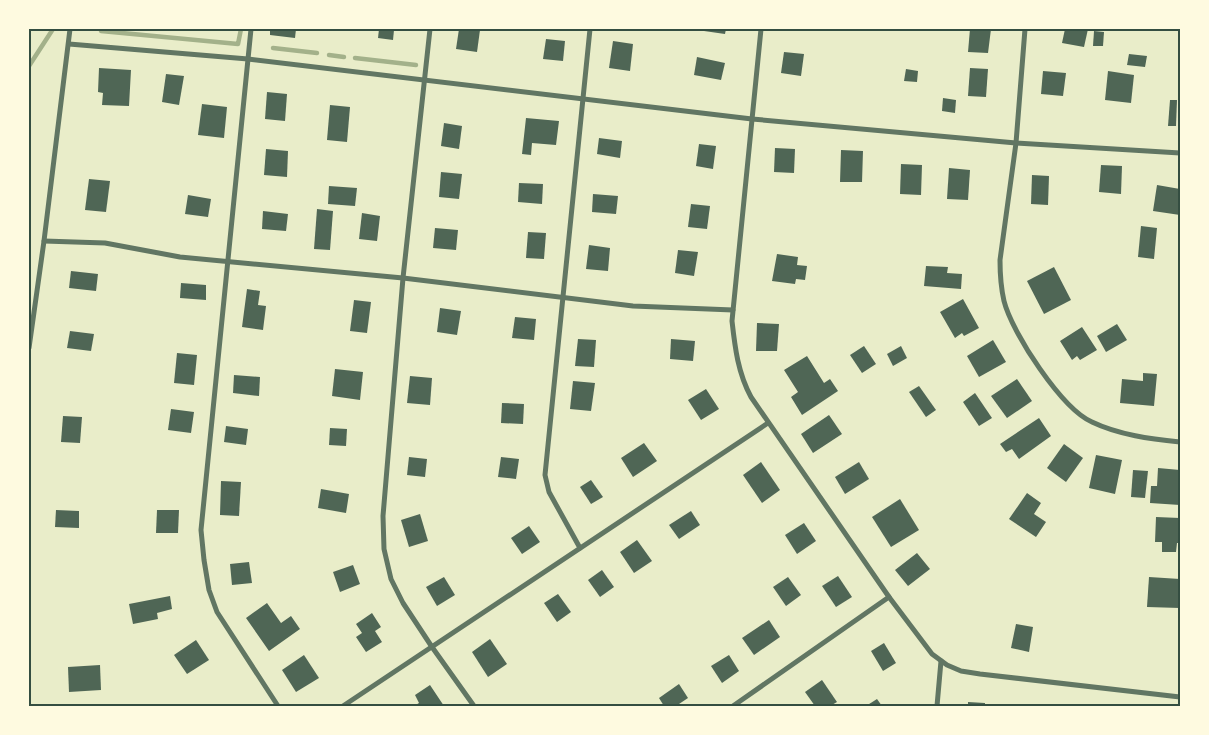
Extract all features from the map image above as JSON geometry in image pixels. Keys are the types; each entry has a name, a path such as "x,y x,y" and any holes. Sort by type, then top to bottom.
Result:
{"street":[{"path":"29,348 70,29"},
{"path":"252,29 201,530 209,590 217,612 278,706"},
{"path":"430,29 404,278 383,516 384,549 391,579 403,603 432,648 474,706"},
{"path":"580,548 549,492 545,475 590,29"},
{"path":"761,29 732,322 735,350 744,384 768,423 889,597 922,642 941,661 961,671 980,674 1180,697"},
{"path":"1025,29 1016,143 1000,260 1000,277 1004,302 1011,320 1055,390 1071,409 1091,422 1124,433 1158,440 1180,442"},
{"path":"69,44 248,60 752,119 1016,143 1180,153"},
{"path":"44,241 105,243 180,257 404,278 633,306 733,310"},
{"path":"343,706 768,423"},
{"path":"733,706 889,597"},
{"path":"937,706 941,661"}],"building":[{"path":"270,29 296,29 295,38 270,35"},
{"path":"379,29 394,30 393,40 378,38"},
{"path":"459,29 480,30 477,52 456,49"},
{"path":"705,29 726,29 725,34 704,31"},
{"path":"970,29 991,29 988,53 968,52"},
{"path":"1065,29 1088,29 1084,47 1062,43"},
{"path":"1094,31 1104,32 1103,46 1093,46"},
{"path":"546,39 565,41 563,61 543,59"},
{"path":"613,41 633,44 630,71 609,68"},
{"path":"784,52 804,54 801,76 781,73"},
{"path":"1129,54 1147,56 1145,67 1127,65"},
{"path":"697,57 725,63 721,80 694,75"},
{"path":"99,68 131,70 129,106 102,105 103,93 98,92"},
{"path":"970,68 988,69 986,97 968,96"},
{"path":"906,69 918,71 917,82 904,81"},
{"path":"1043,71 1066,73 1063,96 1041,94"},
{"path":"1108,71 1134,75 1131,103 1105,100"},
{"path":"166,74 184,76 179,105 162,102"},
{"path":"267,92 287,94 285,121 265,119"},
{"path":"943,98 956,100 955,113 942,111"},
{"path":"1170,100 1177,100 1176,126 1168,126"},
{"path":"202,104 227,107 224,138 198,135"},
{"path":"330,105 350,107 347,142 327,140"},
{"path":"526,118 559,121 556,145 532,143 531,155 522,154"},
{"path":"444,123 462,126 459,149 441,146"},
{"path":"599,138 622,141 620,158 597,154"},
{"path":"699,144 716,146 713,169 696,166"},
{"path":"775,148 795,149 794,173 774,172"},
{"path":"266,149 288,151 287,177 264,175"},
{"path":"841,150 863,151 862,182 840,182"},
{"path":"901,164 922,165 921,195 900,194"},
{"path":"1101,165 1122,166 1121,194 1099,192"},
{"path":"949,168 970,170 968,200 947,199"},
{"path":"441,172 462,174 459,199 439,197"},
{"path":"1032,175 1049,176 1048,205 1031,204"},
{"path":"89,179 110,181 106,212 85,210"},
{"path":"519,183 543,184 542,204 518,202"},
{"path":"1157,185 1180,189 1180,215 1153,211"},
{"path":"329,186 357,188 355,206 328,204"},
{"path":"593,194 618,196 616,214 592,212"},
{"path":"188,195 211,199 208,217 185,214"},
{"path":"691,204 710,206 707,229 688,227"},
{"path":"317,209 333,211 330,250 314,249"},
{"path":"263,211 288,214 286,231 262,229"},
{"path":"362,213 380,216 377,241 359,239"},
{"path":"1141,226 1157,228 1154,259 1138,257"},
{"path":"435,228 458,230 456,250 433,248"},
{"path":"528,232 546,233 544,259 526,258"},
{"path":"589,245 610,248 608,271 586,269"},
{"path":"678,250 698,252 694,276 675,273"},
{"path":"777,254 798,257 797,265 807,266 805,280 796,279 795,284 772,281"},
{"path":"926,266 948,267 947,273 962,274 961,289 924,286"},
{"path":"1054,267 1071,300 1044,314 1027,281"},
{"path":"71,271 98,274 96,291 69,288"},
{"path":"181,283 206,285 206,300 180,298"},
{"path":"247,289 260,291 258,305 266,306 263,330 242,327"},
{"path":"963,299 979,328 964,336 962,333 955,338 940,312"},
{"path":"354,300 371,302 367,333 350,331"},
{"path":"440,308 461,311 457,335 437,332"},
{"path":"515,317 536,319 534,340 512,338"},
{"path":"757,323 779,324 777,351 756,351"},
{"path":"1117,324 1127,340 1106,352 1097,336"},
{"path":"1082,327 1097,350 1080,360 1077,356 1072,360 1060,341"},
{"path":"70,331 94,334 91,351 67,348"},
{"path":"578,339 596,340 594,367 575,366"},
{"path":"671,339 695,341 693,361 670,359"},
{"path":"993,340 1006,362 979,377 967,356"},
{"path":"864,346 876,364 862,373 850,355"},
{"path":"901,346 907,358 893,366 887,354"},
{"path":"177,353 197,355 194,385 174,383"},
{"path":"807,356 824,383 830,379 838,391 802,415 791,397 798,392 784,370"},
{"path":"335,369 363,372 360,400 332,396"},
{"path":"1143,373 1157,374 1154,406 1120,403 1122,379 1143,381"},
{"path":"234,375 260,377 259,396 233,393"},
{"path":"410,376 432,378 430,405 407,403"},
{"path":"1017,379 1032,401 1007,418 991,396"},
{"path":"573,381 595,383 591,411 570,409"},
{"path":"919,386 936,410 926,417 909,392"},
{"path":"706,389 719,409 701,420 688,400"},
{"path":"975,393 992,418 979,426 963,402"},
{"path":"502,403 524,404 523,424 501,423"},
{"path":"171,409 194,412 191,433 168,430"},
{"path":"829,415 842,434 813,453 801,434"},
{"path":"63,416 82,417 80,443 61,442"},
{"path":"1039,418 1051,436 1019,459 1012,449 1006,452 1000,444"},
{"path":"226,426 248,429 246,445 224,442"},
{"path":"330,428 347,429 346,446 329,445"},
{"path":"644,443 657,461 633,477 621,458"},
{"path":"1064,444 1083,458 1066,482 1047,468"},
{"path":"1096,455 1122,460 1115,494 1089,488"},
{"path":"409,457 427,459 425,477 407,475"},
{"path":"501,457 519,459 516,479 498,477"},
{"path":"761,462 780,490 762,503 743,475"},
{"path":"859,462 869,479 845,494 835,477"},
{"path":"1158,468 1180,470 1180,505 1150,503 1151,486 1157,486"},
{"path":"1133,470 1148,471 1145,498 1131,497"},
{"path":"591,480 603,497 591,504 580,487"},
{"path":"221,481 241,482 239,516 220,515"},
{"path":"321,489 349,494 346,513 318,508"},
{"path":"1027,493 1041,503 1034,514 1046,522 1036,537 1009,519"},
{"path":"900,499 919,530 891,547 872,517"},
{"path":"56,510 79,511 79,528 55,527"},
{"path":"157,510 179,510 178,533 156,533"},
{"path":"691,511 700,525 679,539 669,525"},
{"path":"420,514 428,541 409,547 401,520"},
{"path":"1156,517 1180,518 1180,543 1177,543 1176,552 1162,552 1162,542 1155,542"},
{"path":"804,523 816,541 797,554 785,535"},
{"path":"529,526 540,542 522,554 511,538"},
{"path":"637,540 652,561 634,573 620,552"},
{"path":"917,553 930,569 908,586 895,570"},
{"path":"249,562 252,583 232,585 230,564"},
{"path":"353,565 360,584 340,592 333,572"},
{"path":"602,570 614,587 600,597 588,580"},
{"path":"838,576 852,597 836,607 822,586"},
{"path":"444,577 455,595 437,606 426,587"},
{"path":"788,577 801,595 786,606 773,587"},
{"path":"1149,577 1180,579 1180,608 1147,607"},
{"path":"558,594 571,612 557,622 544,603"},
{"path":"170,596 172,609 157,613 158,619 133,624 129,604"},
{"path":"267,603 281,623 291,616 300,629 269,651 246,618"},
{"path":"372,613 381,627 375,631 382,642 366,652 356,637 362,633 356,624"},
{"path":"769,620 780,637 754,655 742,638"},
{"path":"1016,624 1033,627 1029,652 1011,648"},
{"path":"490,639 507,664 488,677 472,652"},
{"path":"196,640 209,660 187,674 174,655"},
{"path":"884,643 896,663 883,671 871,651"},
{"path":"304,655 319,678 296,692 282,670"},
{"path":"729,655 739,671 722,683 711,666"},
{"path":"100,665 101,690 69,692 68,667"},
{"path":"822,680 837,702 830,706 815,706 805,692"},
{"path":"679,684 688,698 676,706 664,706 659,698"},
{"path":"430,685 444,706 414,706 419,703 415,695"},
{"path":"877,699 882,706 866,706"},
{"path":"968,702 985,703 985,706 968,706"}],"waterway":[{"path":"29,66 53,29"},
{"path":"101,29 101,31 238,44 241,29"},
{"path":"273,48 317,53"},
{"path":"329,55 344,57"},
{"path":"355,58 416,65"}]}
